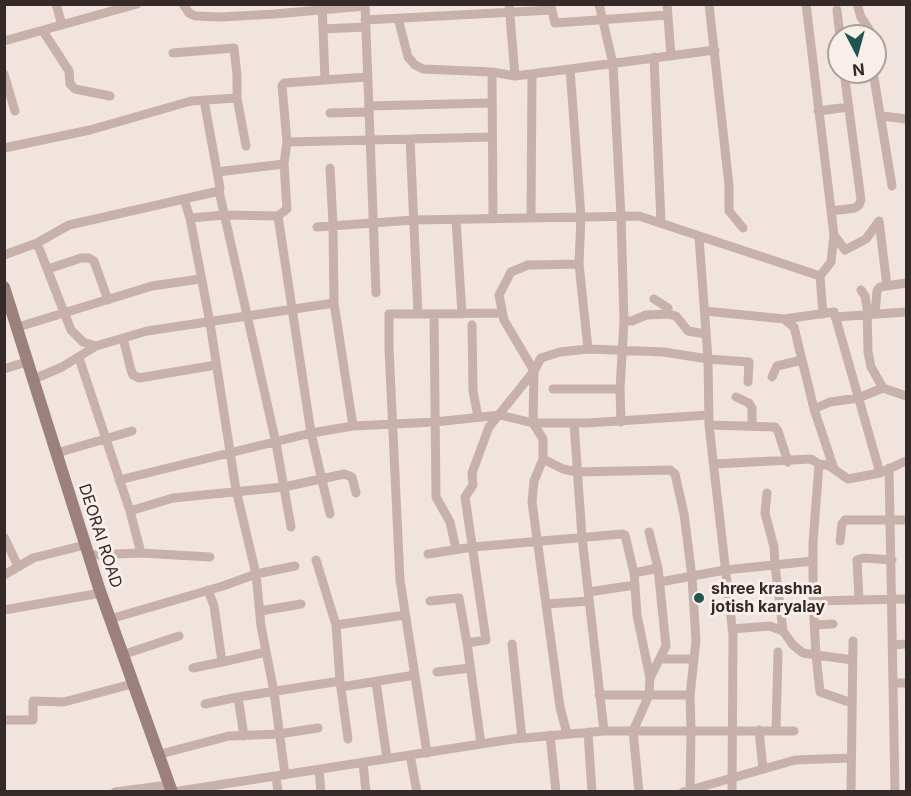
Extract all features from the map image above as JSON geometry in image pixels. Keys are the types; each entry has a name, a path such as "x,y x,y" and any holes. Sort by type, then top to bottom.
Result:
{"street":[{"path":"56,4 62,25"},
{"path":"183,4 189,13 195,16 275,14 322,7 365,5 376,292"},
{"path":"599,4 613,64 624,321 620,389 621,422"},
{"path":"710,4 729,186 729,211 743,228"},
{"path":"806,4 834,235 831,262 820,276 823,314"},
{"path":"856,4 865,24"},
{"path":"4,41 62,25 99,9 137,5"},
{"path":"322,7 325,80"},
{"path":"509,8 515,76"},
{"path":"323,29 469,9 552,10 555,23 668,10 671,56"},
{"path":"837,10 839,24"},
{"path":"398,18 408,57 423,69 492,72 515,76 532,75 715,50"},
{"path":"43,31 69,71 70,84 75,89 110,96"},
{"path":"173,53 234,48 237,98 246,146"},
{"path":"654,57 662,223"},
{"path":"570,69 581,216 579,264 588,349"},
{"path":"492,72 493,219"},
{"path":"4,74 15,111"},
{"path":"531,218 532,75"},
{"path":"190,218 225,215 278,216 285,213 287,209 284,164 287,142 282,86 284,83 367,77"},
{"path":"831,211 855,208 859,206 861,200 846,84"},
{"path":"875,84 892,186"},
{"path":"4,148 90,130 190,101 237,98"},
{"path":"204,100 219,191 276,443 291,527"},
{"path":"330,113 491,103"},
{"path":"819,111 849,107"},
{"path":"882,116 906,119"},
{"path":"287,142 492,137"},
{"path":"410,139 418,314"},
{"path":"217,172 284,164"},
{"path":"330,168 334,303 353,426"},
{"path":"4,255 37,243 69,225 219,191"},
{"path":"184,199 190,218 210,323 236,490 256,574 279,734 281,776 278,792"},
{"path":"278,216 312,433 330,514"},
{"path":"317,227 414,220 639,216 820,276"},
{"path":"456,220 462,314"},
{"path":"834,235 845,250 866,239 879,221 888,285"},
{"path":"699,237 708,359 709,420 732,628 732,792"},
{"path":"37,243 71,330 83,342 96,346"},
{"path":"48,269 81,258 89,258 94,261 108,300"},
{"path":"567,734 560,707 532,502 534,481 543,459 543,439 533,423 534,371 504,320 499,295 511,272 528,265 579,264"},
{"path":"18,327 152,286 200,279"},
{"path":"883,388 872,367 868,352 871,314 880,287 906,283"},
{"name":"DEORAI ROAD","path":"4,287 101,593 171,789"},
{"path":"861,290 871,314"},
{"path":"654,299 668,308 668,314"},
{"path":"34,379 50,374 96,346 123,338 147,332 334,303"},
{"path":"705,311 784,319 834,312 880,473"},
{"path":"835,317 906,312"},
{"path":"427,753 400,580 389,314 502,313"},
{"path":"434,314 436,497 450,522 456,549"},
{"path":"624,321 632,321 646,315 668,314 676,316 688,331 706,334"},
{"path":"784,319 794,327 814,409 834,468"},
{"path":"472,325 473,391 478,417"},
{"path":"123,338 131,370 133,375 139,378 216,365"},
{"path":"467,644 486,640 465,496 472,485 472,473 489,427 534,371 541,358 560,352 588,349 622,352 664,351 708,359 749,362 748,382"},
{"path":"79,358 130,511 141,553"},
{"path":"772,377 777,366 802,360"},
{"path":"4,369 29,361"},
{"path":"814,409 830,402 858,398 883,388 906,396"},
{"path":"553,389 620,389"},
{"path":"736,397 749,403 752,408 752,425"},
{"path":"119,480 312,433 353,426 435,422 500,415 533,423 709,420 775,427 788,462"},
{"path":"574,423 582,537 604,731"},
{"path":"57,453 132,431"},
{"path":"543,459 563,469 578,472 670,470 675,474 684,514 692,577 696,641 690,695 691,731 687,791 795,759 850,758"},
{"path":"714,464 788,462 811,459 834,468 848,479 880,473 906,461"},
{"path":"819,464 813,601 820,692 852,703"},
{"path":"889,468 895,792"},
{"path":"130,511 173,498 284,487 349,475 356,493"},
{"path":"767,492 765,513 774,547 783,631 802,653 853,660"},
{"path":"840,541 842,524 845,520 906,520"},
{"path":"649,532 658,568 666,646 650,678"},
{"path":"428,554 473,547 625,535 634,573 637,615 650,678 649,695 633,731 639,792"},
{"path":"4,537 18,566"},
{"path":"4,575 33,558 87,550 210,557"},
{"path":"859,600 857,560 864,558 892,560"},
{"path":"316,560 336,625 348,739"},
{"path":"660,582 725,570 813,561"},
{"path":"110,619 256,574 295,566"},
{"path":"634,573 658,568"},
{"path":"547,604 589,597 635,585"},
{"path":"208,590 214,606 222,662"},
{"path":"4,610 101,593"},
{"path":"430,601 459,598 481,744"},
{"path":"813,601 906,599"},
{"path":"260,611 301,604"},
{"path":"336,625 405,615"},
{"path":"814,625 833,624"},
{"path":"732,628 770,626 783,631"},
{"path":"122,655 179,636"},
{"path":"851,792 853,641"},
{"path":"512,644 522,738"},
{"path":"893,645 906,644"},
{"path":"193,668 266,652"},
{"path":"776,730 778,652"},
{"path":"660,659 693,659"},
{"path":"437,672 470,668"},
{"path":"205,704 274,692 376,682 415,675"},
{"path":"376,682 387,759"},
{"path":"894,683 906,683"},
{"path":"4,720 33,720 33,701 64,702 132,684"},
{"path":"599,695 690,695"},
{"path":"238,697 244,736"},
{"path":"157,755 230,736 279,734 318,728"},
{"path":"759,730 763,769"},
{"path":"115,792 234,787 281,776 550,735 604,731 794,731"},
{"path":"588,732 592,792"},
{"path":"550,735 556,792"},
{"path":"410,755 417,792"},
{"path":"363,763 366,792"},
{"path":"319,770 321,792"}],"place":[{"name":"shree krashna jotish karyalay","path":"699,598"}]}
